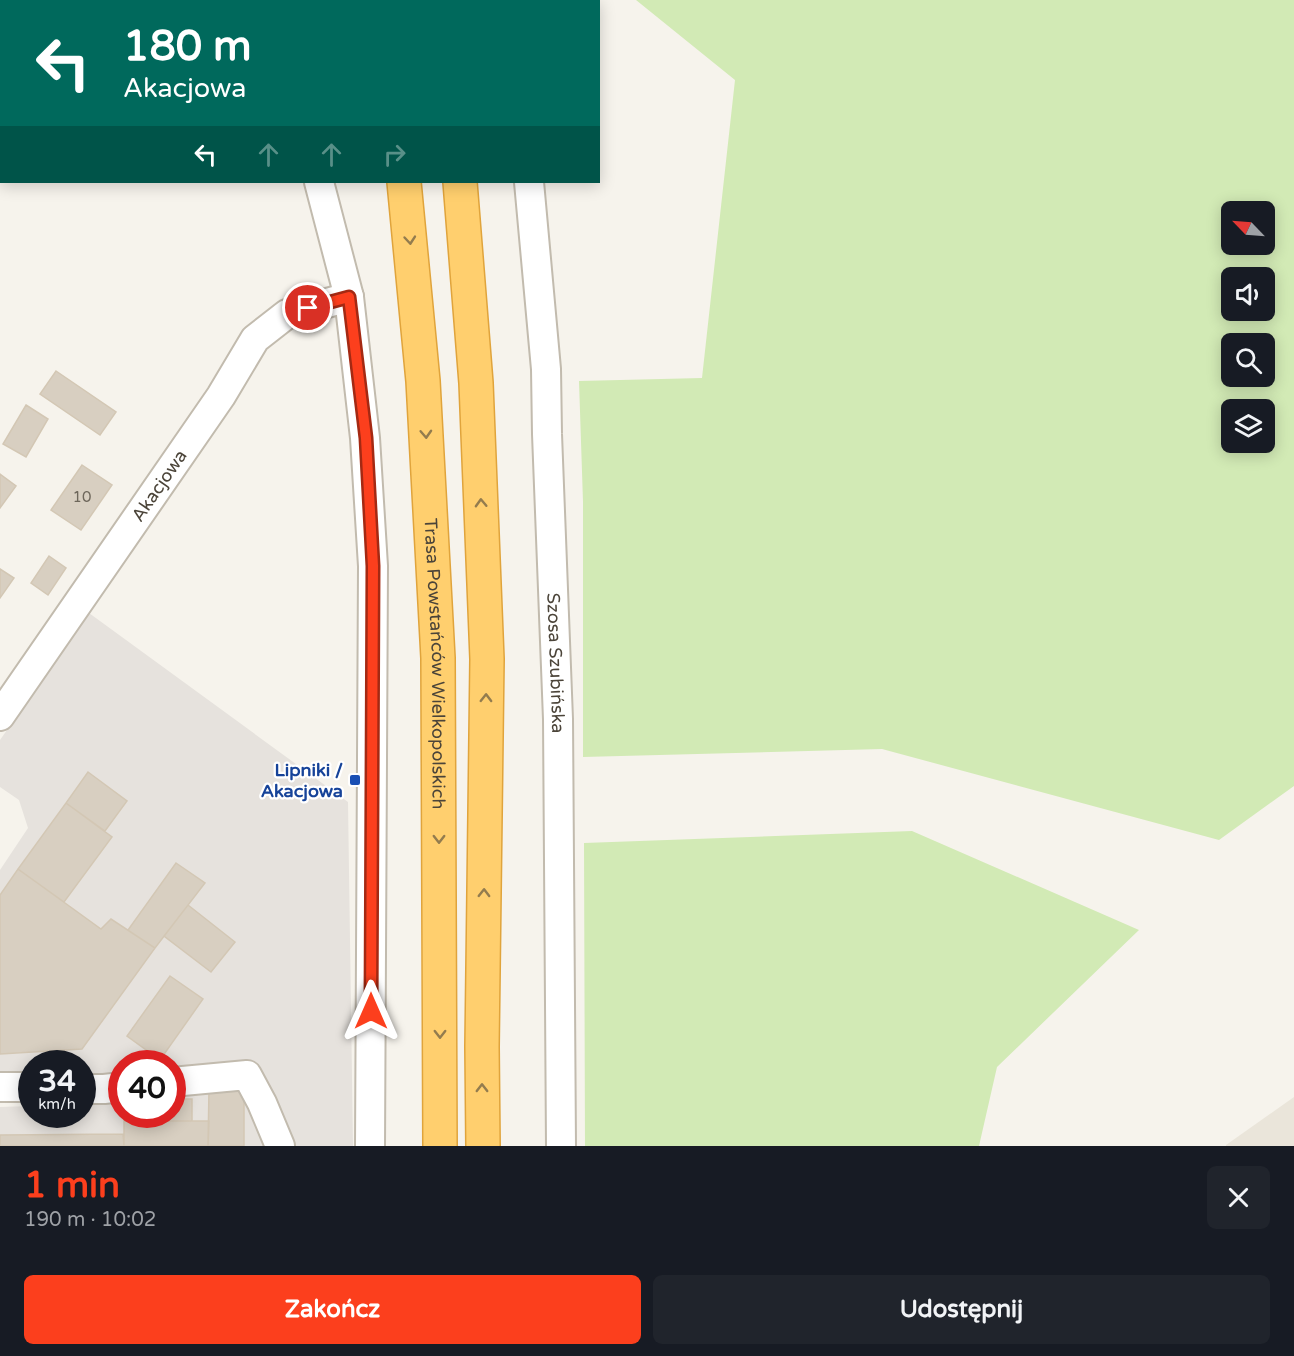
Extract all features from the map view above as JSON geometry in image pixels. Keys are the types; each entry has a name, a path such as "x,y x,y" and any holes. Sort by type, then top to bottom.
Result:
{"highway":[{"name":"Trasa Powstańców Wielkopolskich","path":"404,183 423,381 438,658 440,1146"},
{"path":"460,183 476,383 487,659 482,1024 483,1146"}],"street":[{"path":"319,183 349,297 366,438 373,566 370,1146"},
{"name":"Szosa Szubińska","path":"529,183 546,369 558,719 561,1146"},
{"name":"Akacjowa","path":"0,716 221,396 255,339 287,314 349,297"},
{"path":"186,1081 247,1075 262,1103 280,1146"},
{"path":"0,1087 18,1087"}],"shaded area":[{"path":"89,613 348,802 353,1146 0,1146 0,1107 18,1106 18,1128 96,1128 96,1050 18,1050 18,1074 0,1073 0,870 28,828 19,800 0,787 0,740"},
{"path":"1294,1097 1294,1146 1226,1146 1226,1145"}],"green space":[{"path":"636,0 1294,0 1294,786 1219,840 882,749 583,757 583,502 579,381 702,378 735,80"},
{"path":"912,831 1139,930 997,1067 979,1146 585,1146 584,843"}],"building":[{"path":"56,371 116,412 100,435 40,394"},
{"path":"26,405 48,419 26,457 3,444"},
{"path":"82,465 112,485 81,530 51,510"},
{"path":"0,474 16,486 0,508"},
{"path":"49,556 66,568 48,595 31,583"},
{"path":"0,569 14,578 0,598"},
{"path":"88,772 127,801 105,831 66,803"},
{"path":"66,803 112,837 64,902 18,869"},
{"path":"176,863 205,883 155,948 128,930"},
{"path":"18,869 101,929 111,919 155,948 82,1049 18,1050 18,1053 0,1054 0,895"},
{"path":"188,905 235,942 211,972 164,936"},
{"path":"170,976 203,999 167,1050 146,1050 127,1036"},
{"path":"209,1089 244,1089 244,1146 208,1146"},
{"path":"186,1099 192,1099 192,1121 186,1121"},
{"path":"186,1121 209,1121 208,1146 124,1146 124,1128 186,1128"},
{"path":"123,1134 124,1146 0,1146 0,1135"}],"place":[{"name":"Lipniki / Akacjowa","path":"355,780"}],"route":[{"path":"308,308 349,297 366,438 373,566 371,1011"}]}
